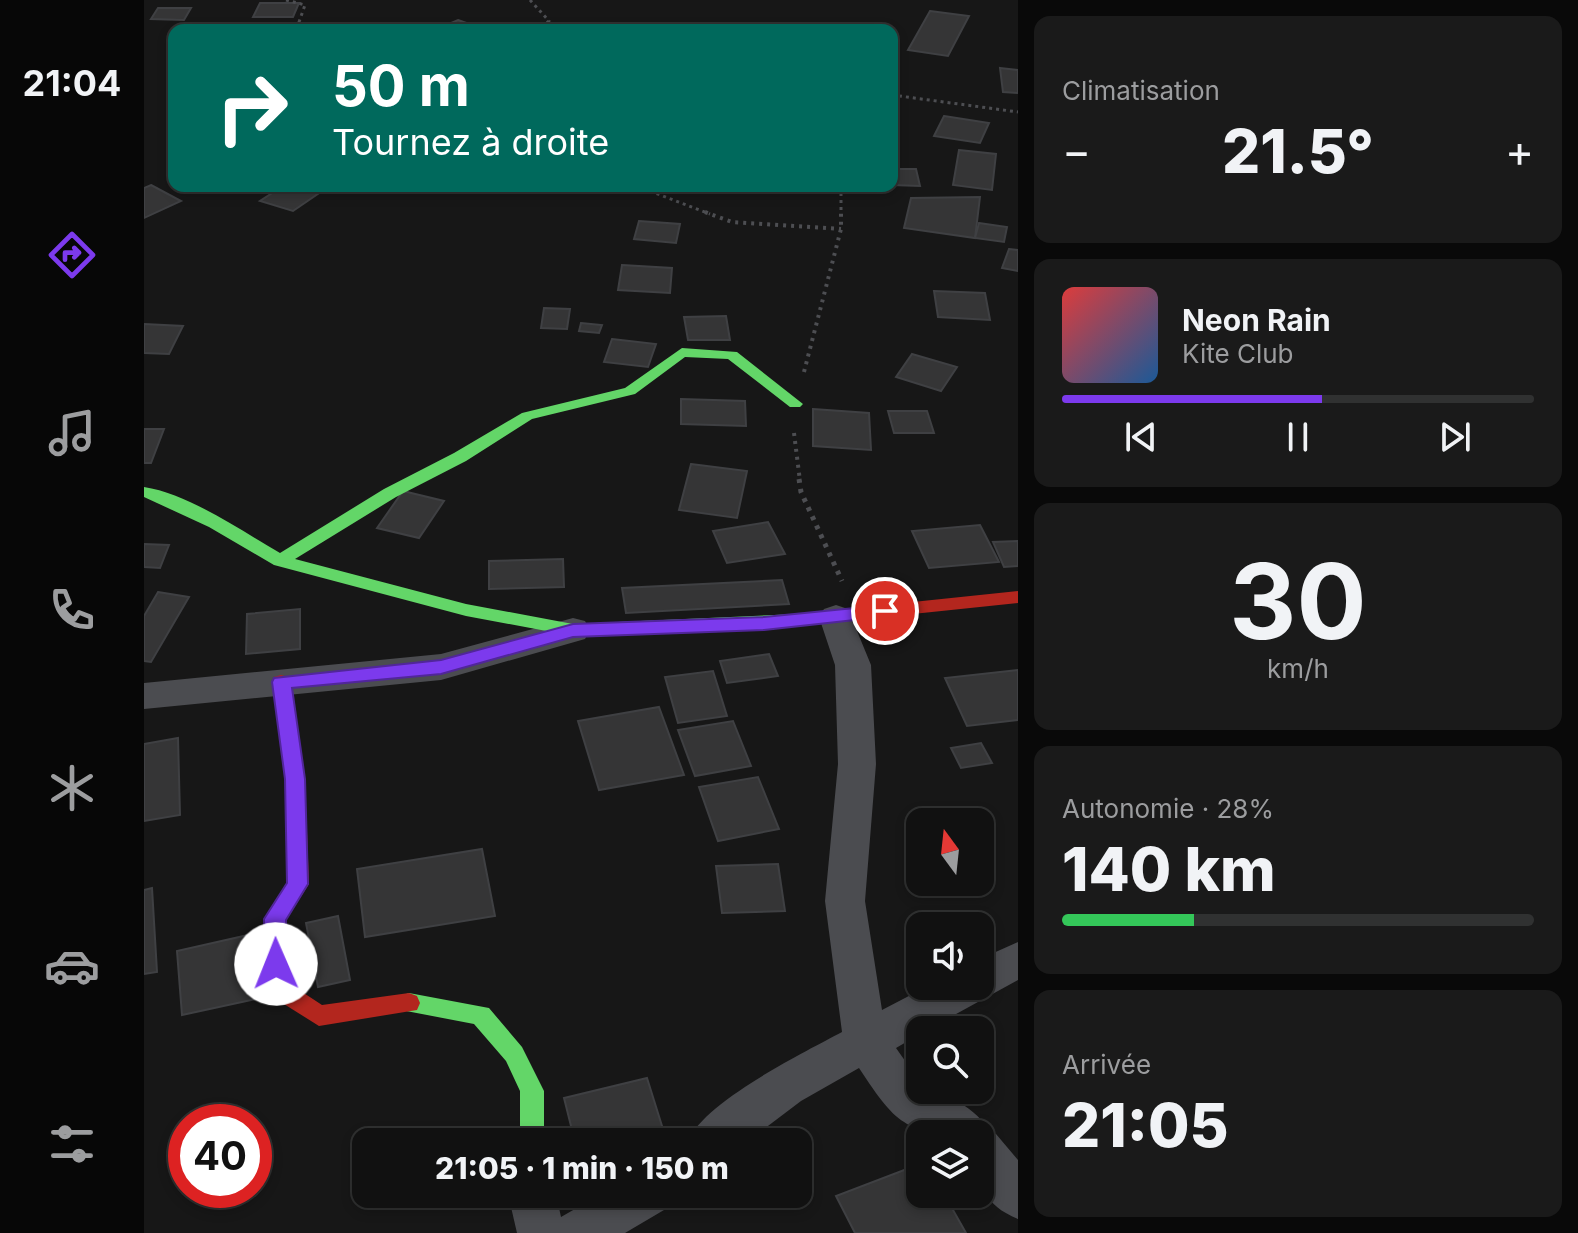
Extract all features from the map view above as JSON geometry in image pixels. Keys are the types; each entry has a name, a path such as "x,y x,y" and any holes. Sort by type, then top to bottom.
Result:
{"street":[{"path":"280,561 390,493 460,457 527,416 630,391 682,352 732,355 795,404"},
{"path":"144,492 156,494 215,523 280,561 466,610 573,630 764,624 1018,597"},
{"path":"836,617 853,665 857,764 845,901 865,1040 903,1096 943,1120"},
{"path":"144,696 441,667 573,630"},
{"path":"281,682 295,779 298,884 275,919 276,987 319,1016 403,1002 481,1015 514,1054 532,1091 532,1128"},
{"path":"994,972 1018,960"},
{"path":"729,1128 785,1086 941,1000"},
{"path":"994,1167 1018,1196"},
{"path":"535,1208 541,1233"},
{"path":"579,1233 623,1208"}],"path":[{"path":"286,0 305,5 299,22 302,24"},
{"path":"530,0 549,21 545,24"},
{"path":"898,96 1018,112"},
{"path":"653,192 732,222 841,229"}],"building":[{"path":"260,3 299,3 293,17 253,17"},
{"path":"158,8 191,8 184,20 151,19"},
{"path":"930,11 969,16 948,56 908,50"},
{"path":"458,20 469,24 449,24"},
{"path":"1000,68 1018,70 1018,93 1003,92"},
{"path":"944,116 989,123 980,143 934,136"},
{"path":"959,150 996,154 992,190 953,185"},
{"path":"898,169 916,169 920,186 898,185"},
{"path":"151,185 181,201 144,218 144,188"},
{"path":"274,192 321,192 293,211 260,201"},
{"path":"980,197 975,238 904,228 911,198"},
{"path":"639,221 680,224 676,243 634,239"},
{"path":"979,223 1007,227 1004,242 975,238"},
{"path":"1009,249 1018,250 1018,271 1002,268"},
{"path":"622,265 672,268 670,293 618,290"},
{"path":"934,291 985,293 990,320 938,317"},
{"path":"544,308 570,309 567,329 541,328"},
{"path":"726,316 730,340 688,340 684,317"},
{"path":"581,323 602,325 599,333 579,331"},
{"path":"144,324 183,326 169,354 144,353"},
{"path":"612,339 656,344 648,367 604,362"},
{"path":"912,354 957,367 941,391 896,377"},
{"path":"681,399 745,401 746,426 681,424"},
{"path":"813,409 869,413 871,450 813,446"},
{"path":"888,411 927,411 934,433 894,433"},
{"path":"144,429 164,429 151,463 144,463"},
{"path":"691,464 747,471 737,518 679,510"},
{"path":"403,491 444,501 419,538 377,528"},
{"path":"768,522 785,554 727,563 713,531"},
{"path":"980,525 999,562 929,568 912,531"},
{"path":"1018,541 1018,566 1004,567 993,542"},
{"path":"144,544 169,545 160,568 144,567"},
{"path":"563,559 564,587 489,589 489,561"},
{"path":"782,580 789,604 626,613 622,588"},
{"path":"158,592 189,597 151,662 144,661 144,616"},
{"path":"300,609 300,649 246,654 247,614"},
{"path":"769,654 778,676 727,683 720,661"},
{"path":"1018,670 1018,720 967,726 945,678"},
{"path":"713,671 727,716 678,723 665,677"},
{"path":"659,707 684,775 599,790 578,721"},
{"path":"733,721 751,766 695,776 678,730"},
{"path":"178,738 180,815 144,821 144,744"},
{"path":"981,743 992,763 961,768 951,748"},
{"path":"758,777 779,829 718,841 699,787"},
{"path":"482,849 495,916 365,937 357,869"},
{"path":"778,864 785,911 722,913 716,866"},
{"path":"152,888 157,972 144,974 144,890"},
{"path":"338,916 350,980 318,987 306,923"},
{"path":"248,935 256,999 182,1015 177,951"},
{"path":"647,1078 663,1128 572,1128 564,1098"},
{"path":"906,1169 906,1208 952,1208 966,1233 855,1233 836,1196"}],"traffic: fast":[{"path":"280,561 390,493 460,457 527,416 630,391 682,352 732,355 795,404"},
{"path":"144,492 156,494 215,523 280,561 466,610 573,630 798,620"},
{"path":"409,1003 481,1015 514,1054 532,1091 532,1128"}],"traffic: jam":[{"path":"798,620 1018,597"},
{"path":"281,682 295,779 298,884 275,919 276,987 319,1016 409,1003"}],"route":[{"path":"276,964 275,919 298,884 295,779 281,682 441,667 573,630 764,624 885,611"}]}
